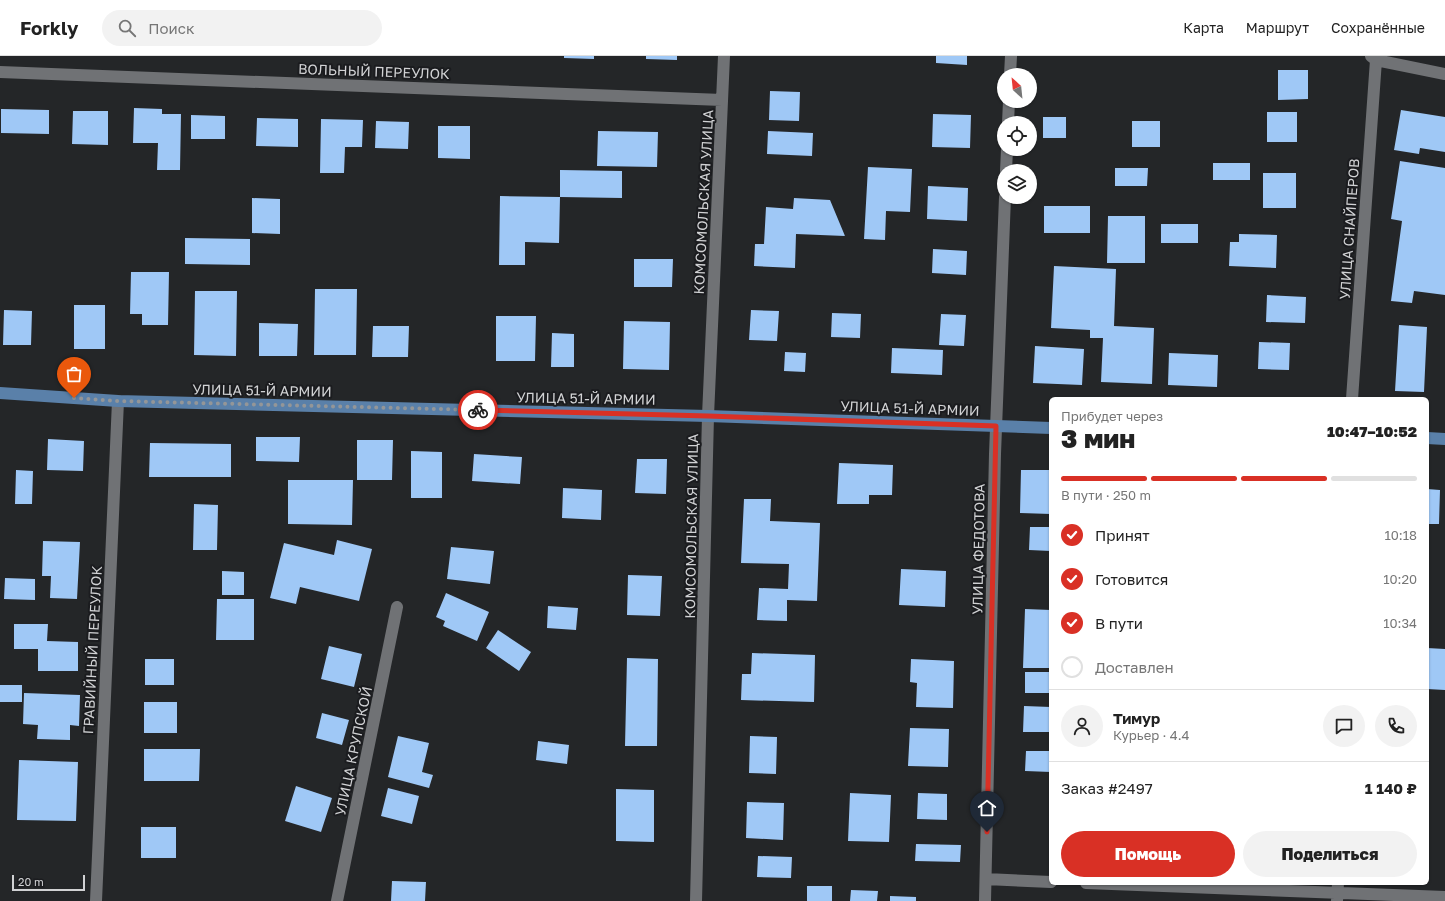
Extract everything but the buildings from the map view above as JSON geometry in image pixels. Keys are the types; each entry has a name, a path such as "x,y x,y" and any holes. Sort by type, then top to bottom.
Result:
{"main road":[{"name":"УЛИЦА 51-Й АРМИИ","path":"0,393 118,401 708,416 1049,428"},
{"path":"1429,438 1445,439"}],"street":[{"name":"КОМСОМОЛЬСКАЯ УЛИЦА","path":"696,901 708,416 724,56"},
{"path":"1010,68 1011,56"},
{"path":"1373,58 1445,74"},
{"name":"УЛИЦА СНАЙПЕРОВ","path":"1352,397 1373,58"},
{"name":"ВОЛЬНЫЙ ПЕРЕУЛОК","path":"0,72 722,100"},
{"name":"УЛИЦА ФЕДОТОВА","path":"984,901 986,879 996,426 1005,204"},
{"name":"ГРАВИЙНЫЙ ПЕРЕУЛОК","path":"96,901 118,401"},
{"name":"УЛИЦА КРУПСКОЙ","path":"337,901 397,607"},
{"path":"986,879 1049,882"},
{"path":"1142,885 1445,897"}],"way so far":[{"path":"74,398 118,401 478,410"}],"route":[{"path":"478,410 996,426 987,832"}]}
